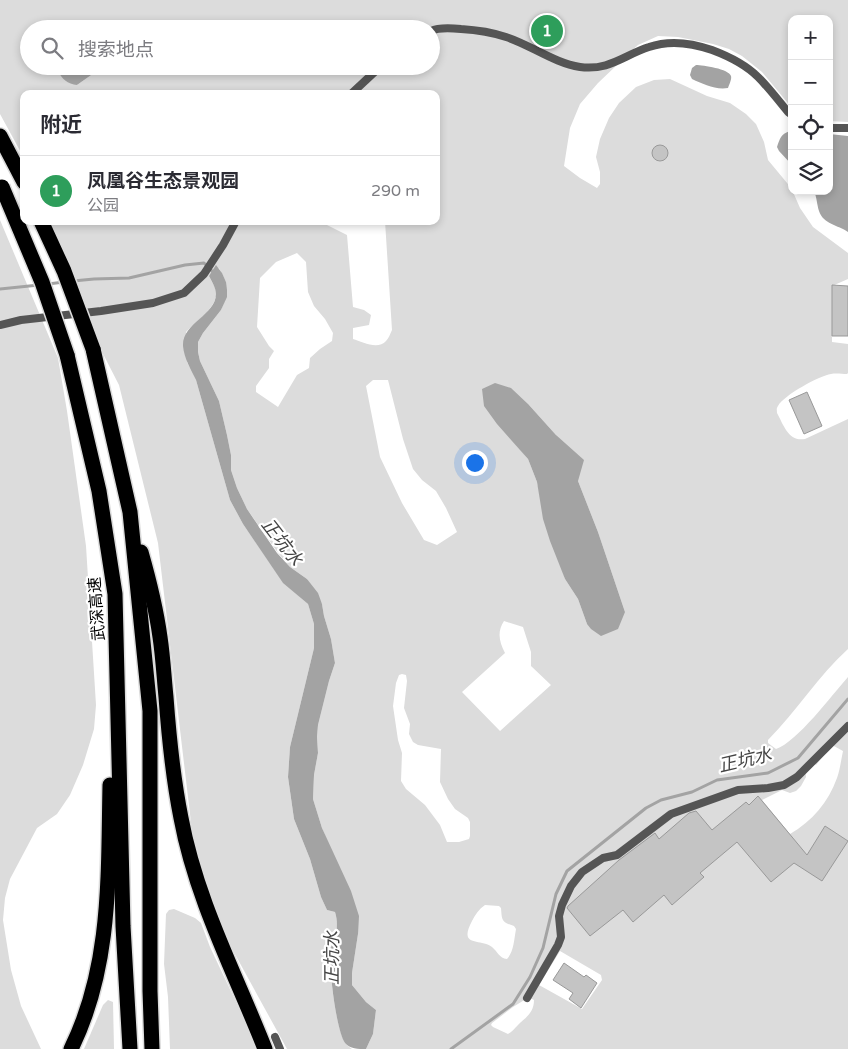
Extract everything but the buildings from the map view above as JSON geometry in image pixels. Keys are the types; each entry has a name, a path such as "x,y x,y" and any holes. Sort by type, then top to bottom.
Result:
{"highway":[{"path":"0,136 20,174"},
{"name":"武深高速","path":"1,185 42,282 66,355 99,490 115,594 123,926 130,1049"},
{"path":"44,225 64,271 93,349 130,512 153,593 160,638 172,760 186,842 200,891 226,960 270,1043"},
{"path":"130,512 150,711 150,990 152,1049"},
{"path":"71,1049 83,1023 90,1001 97,976 103,940 107,893 115,594"}],"street":[{"path":"440,29 486,31 508,37 564,62 594,68 612,64 637,51 661,43 680,43 697,46 713,51 738,63 757,76 788,112"},
{"path":"355,90 371,75"},
{"path":"833,128 848,128"},
{"path":"0,325 20,320 101,312 153,303 184,293 212,263 234,225"},
{"path":"527,998 558,945 561,937 559,916 562,905 582,872 603,858 617,855 671,814 738,790 784,785 797,777 848,726"},
{"path":"270,1043 280,1049"}],"shaded area":[{"path":"0,0 848,0 848,122 833,121 833,15 788,15 788,103 762,72 742,56 729,49 678,37 658,36 638,45 598,83 580,104 570,128 564,166 597,188 600,184 600,172 596,157 600,139 609,118 619,103 636,87 654,80 670,79 707,96 730,103 746,114 756,124 764,142 768,160 788,184 788,195 794,195 800,208 813,227 848,253 848,279 832,286 832,342 848,344 848,373 826,375 811,382 787,397 778,406 777,413 791,436 799,439 805,439 848,419 848,649 817,682 768,740 768,743 776,749 794,737 848,677 848,1049 366,1049 373,1034 376,1010 366,1002 352,985 358,934 313,799 314,775 318,753 318,725 335,663 331,639 322,604 307,579 290,567 278,553 247,509 231,470 231,455 219,401 200,361 198,352 198,342 221,310 226,297 226,282 219,268 209,276 216,291 214,302 186,332 187,362 196,380 230,500 243,524 283,582 308,604 314,624 314,648 290,747 288,777 294,819 310,859 321,897 327,910 335,912 336,916 335,939 330,957 332,983 336,1013 342,1037 352,1049 287,1049 231,947 205,886 194,848 158,543 119,385 99,346 53,225 327,225 347,235 353,307 364,310 371,315 369,325 353,328 353,339 374,345 383,344 388,339 392,330 385,225 440,225 440,90 20,90 20,151 0,114","holes":["297,253 306,262 308,292 314,306 325,319 333,333 332,341 310,358 309,368 297,375 278,407 256,392 256,386 269,368 269,359 274,351 257,327 260,278 276,262","373,380 388,380 403,439 413,469 422,480 436,491 457,532 437,545 424,540 402,503 380,457 366,386","529,405 556,435 578,481 598,532 625,612 587,624 578,599 565,579 537,482 528,459 514,442","504,621 523,627 531,652 531,666 551,685 500,731 462,692 505,653 500,641 500,633","399,675 406,675 407,681 404,708 410,724 409,734 413,742 418,745 441,749 440,782 455,809 468,818 470,822 469,839 459,842 447,842 440,825 425,805 406,789 401,781 402,753 393,706 396,683","832,745 843,751 840,768 833,787 824,803 812,817 790,834 762,800 782,790 790,793 796,791 806,777 805,767 812,761 816,765","485,905 499,906 503,920 516,929 512,949 507,959 500,956 487,944 472,941 468,935 468,930 474,917 481,908","560,951 601,975 602,980 582,1009 539,985","526,999 534,1000 533,1008 529,1014 508,1034 491,1025"]},
{"path":"0,220 58,358 86,546 96,705 94,729 83,765 70,795 57,814 37,828 10,879 5,898 3,920 11,970 21,1006 41,1049 0,1049"},
{"path":"174,909 195,918 201,923 256,1049 170,1049 168,997 164,964 166,914 169,910"},
{"path":"108,1000 113,1002 114,1049 84,1049 103,1005"}],"water":[{"path":"696,65 726,71 731,76 728,88 705,85 692,79 690,75 692,68"},
{"path":"61,75 91,75 77,85 71,84"},
{"path":"788,132 788,161 777,147 781,137"},
{"path":"833,134 848,136 848,232 824,219 819,211 816,196 833,195"},
{"path":"216,265 226,282 227,297 221,310 198,342 198,352 200,361 219,401 231,455 231,470 247,509 277,553 290,567 307,579 318,593 331,639 335,663 318,725 318,753 314,775 313,799 322,828 351,891 359,916 352,985 366,1002 376,1010 373,1034 366,1049 357,1049 349,1046 345,1043 342,1036 336,1012 330,957 337,928 336,916 335,912 327,910 321,897 310,859 294,819 288,777 290,747 314,648 314,624 308,604 283,583 243,524 230,500 196,380 188,364 183,346 184,338 188,331 211,308 215,301 216,292 209,276"},
{"path":"495,383 511,388 556,435 584,460 578,481 598,532 625,612 618,629 601,636 587,624 578,599 565,579 550,541 543,519 537,482 528,459 484,406 482,389"}],"waterway":[{"name":"正坑水","path":"73,281 129,278 185,265 204,263 215,274"},
{"name":"正坑水","path":"48,284 64,282"},
{"name":"正坑水","path":"0,289 39,285"},
{"name":"正坑水","path":"451,1049 513,1004 530,977 543,948 556,894 567,871 646,808 661,800 692,792 717,780 768,773 798,758 848,699"}],"place":[{"name":"凤凰谷生态景观园","path":"547,31"}]}
